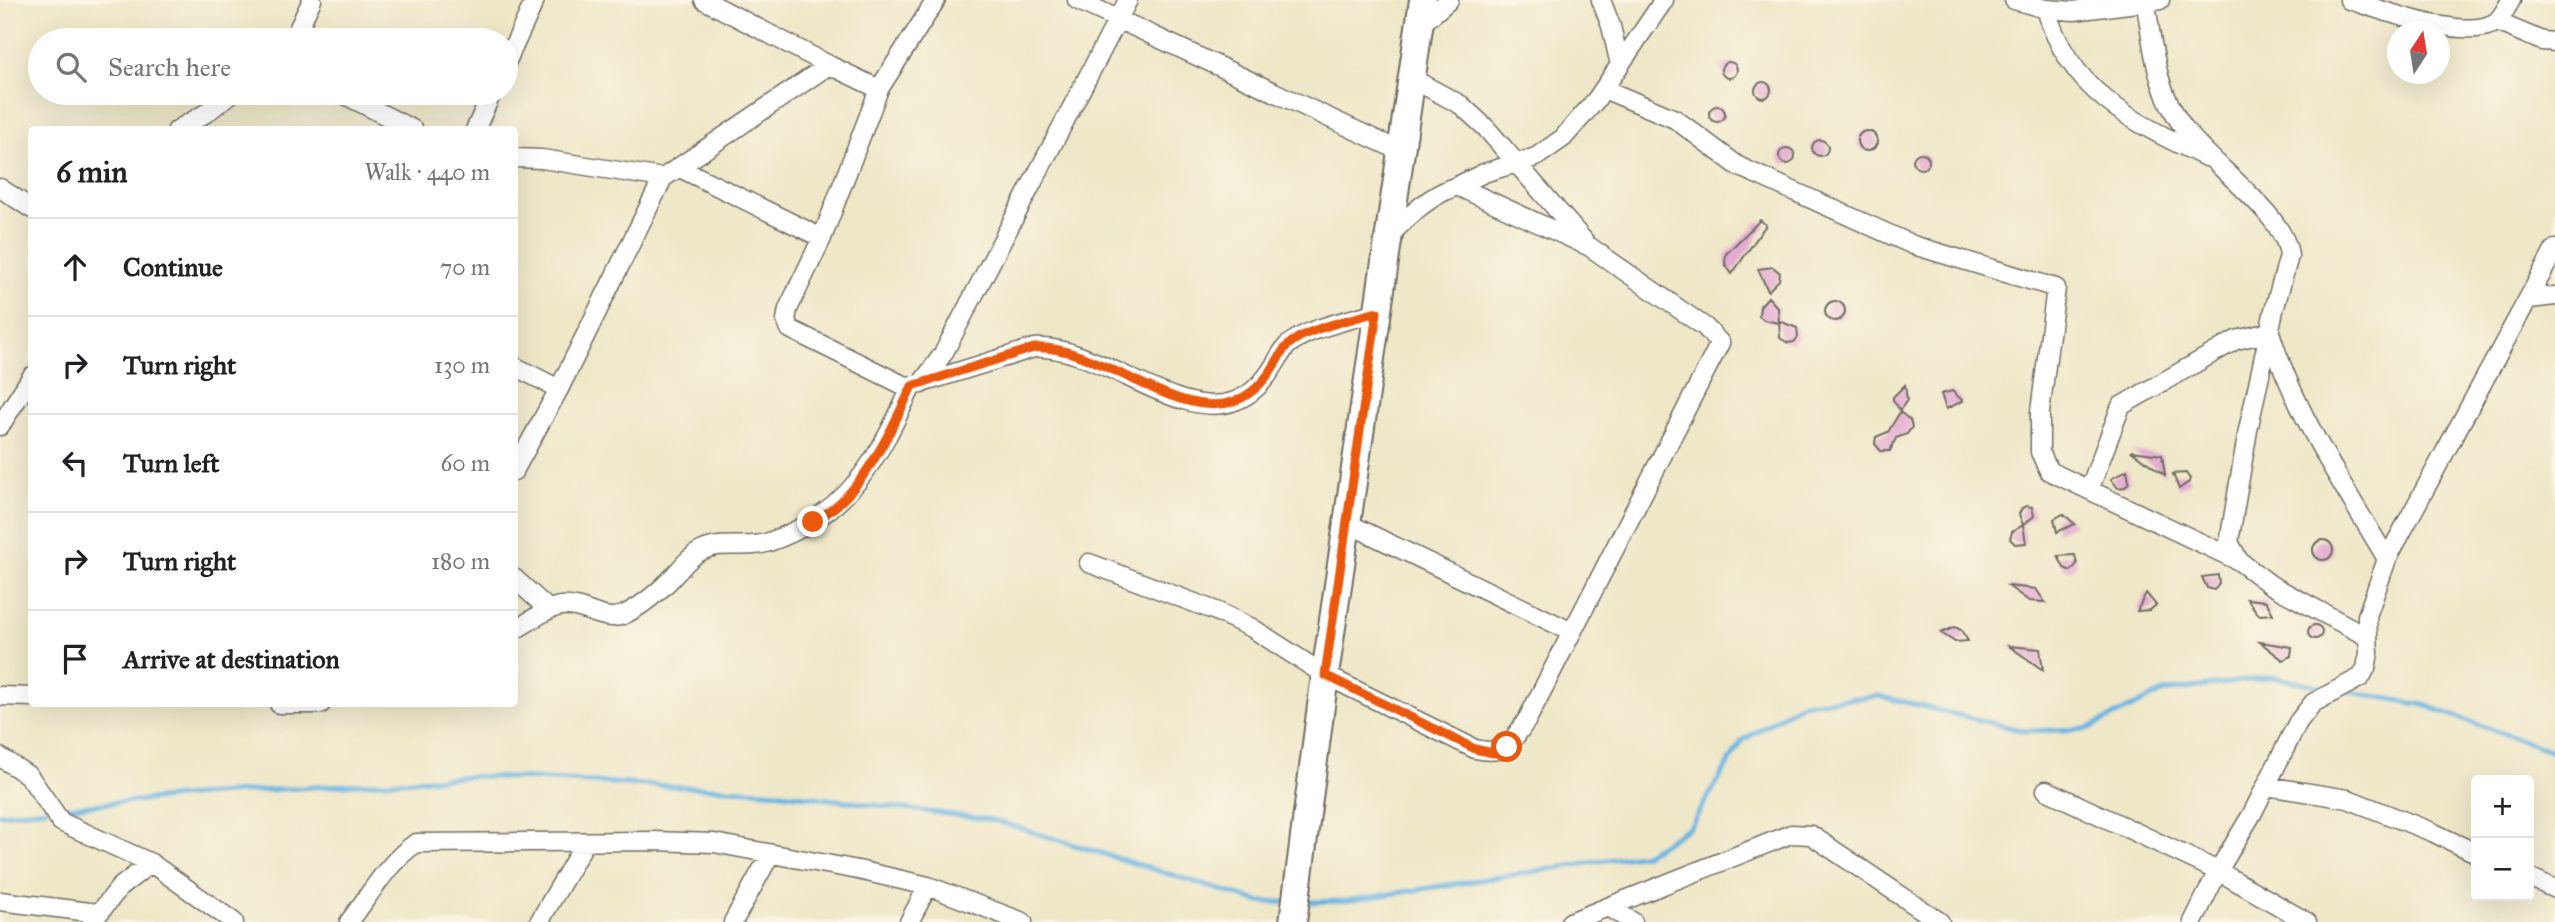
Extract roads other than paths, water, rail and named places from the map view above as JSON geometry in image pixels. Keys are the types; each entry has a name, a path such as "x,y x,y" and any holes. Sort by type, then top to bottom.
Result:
{"street":[{"path":"299,28 312,0"},
{"path":"518,37 535,0"},
{"path":"704,0 879,89"},
{"path":"936,0 879,89 822,238 788,309 786,320 790,329 899,384 917,385 1034,348 1048,347 1098,364 1181,401 1205,405 1231,402 1253,392 1286,347 1302,336 1377,312"},
{"path":"1077,0 1400,151"},
{"path":"518,628 548,609 577,606 602,615 621,616 645,602 690,558 701,551 712,547 767,544 813,522 837,506 886,441 917,385 943,354 1128,0"},
{"path":"1293,922 1325,675 1421,13 1449,0"},
{"path":"1601,0 1611,26 1620,65"},
{"path":"1388,237 1422,203 1440,192 1484,173 1536,157 1563,138 1604,89 1664,0"},
{"path":"2014,0 2046,9 2074,11 2150,1 2156,74 2164,96 2184,129 2271,218 2285,237 2289,256 2248,430 2233,515 2230,542 2239,561"},
{"path":"2349,0 2454,29 2479,30 2497,22 2511,0"},
{"path":"2046,9 2050,25 2066,57 2086,84 2122,112 2157,134 2214,161"},
{"path":"2497,22 2542,41 2555,42"},
{"path":"518,464 559,389 663,178 829,65"},
{"path":"1411,78 1461,105 1486,128 1590,247"},
{"path":"1604,89 1675,120 1738,166 1913,245 2056,288 2040,412 2040,453 2049,471 2239,561 2271,585 2367,636"},
{"path":"184,126 216,105"},
{"path":"365,105 406,126"},
{"path":"477,126 486,105"},
{"path":"518,158 542,159 663,178"},
{"path":"680,168 822,238"},
{"path":"1089,563 1216,611 1252,628 1325,675 1475,749 1493,753 1507,747 1527,720 1720,343 1705,327 1590,247 1457,186"},
{"path":"0,188 28,206"},
{"path":"2193,922 2298,722 2313,703 2361,677 2367,668 2367,616 2387,559 2555,248"},
{"path":"2529,299 2555,296"},
{"path":"2089,490 2121,406 2236,340 2270,332"},
{"path":"2270,332 2282,372 2316,439 2387,559"},
{"path":"518,368 559,389"},
{"path":"0,426 28,382"},
{"path":"1347,523 1572,632"},
{"path":"518,582 548,609"},
{"path":"0,696 28,697"},
{"path":"0,757 29,776 61,822 151,863 234,922"},
{"path":"2266,786 2324,793 2348,799 2471,851"},
{"path":"2046,790 2218,871 2307,922"},
{"path":"1570,922 1801,832 1811,835 1940,922"},
{"path":"349,922 383,877 407,849 416,843 714,843 928,886 1023,922"},
{"path":"539,922 585,843"},
{"path":"733,922 770,855"},
{"path":"0,901 95,918 120,887 151,863"},
{"path":"2534,879 2555,889"},
{"path":"909,922 928,886"},
{"path":"1609,907 1633,922"}],"waterway":[{"path":"1303,902 1346,901 1645,854 1690,827 1742,741 1802,703 1879,696 2025,731 2087,729 2163,692 2272,677 2331,688"},
{"path":"2347,691 2424,705 2555,752"},
{"path":"56,808 474,776 766,791 993,820 1260,902 1286,902"},
{"path":"0,814 46,809"}]}
